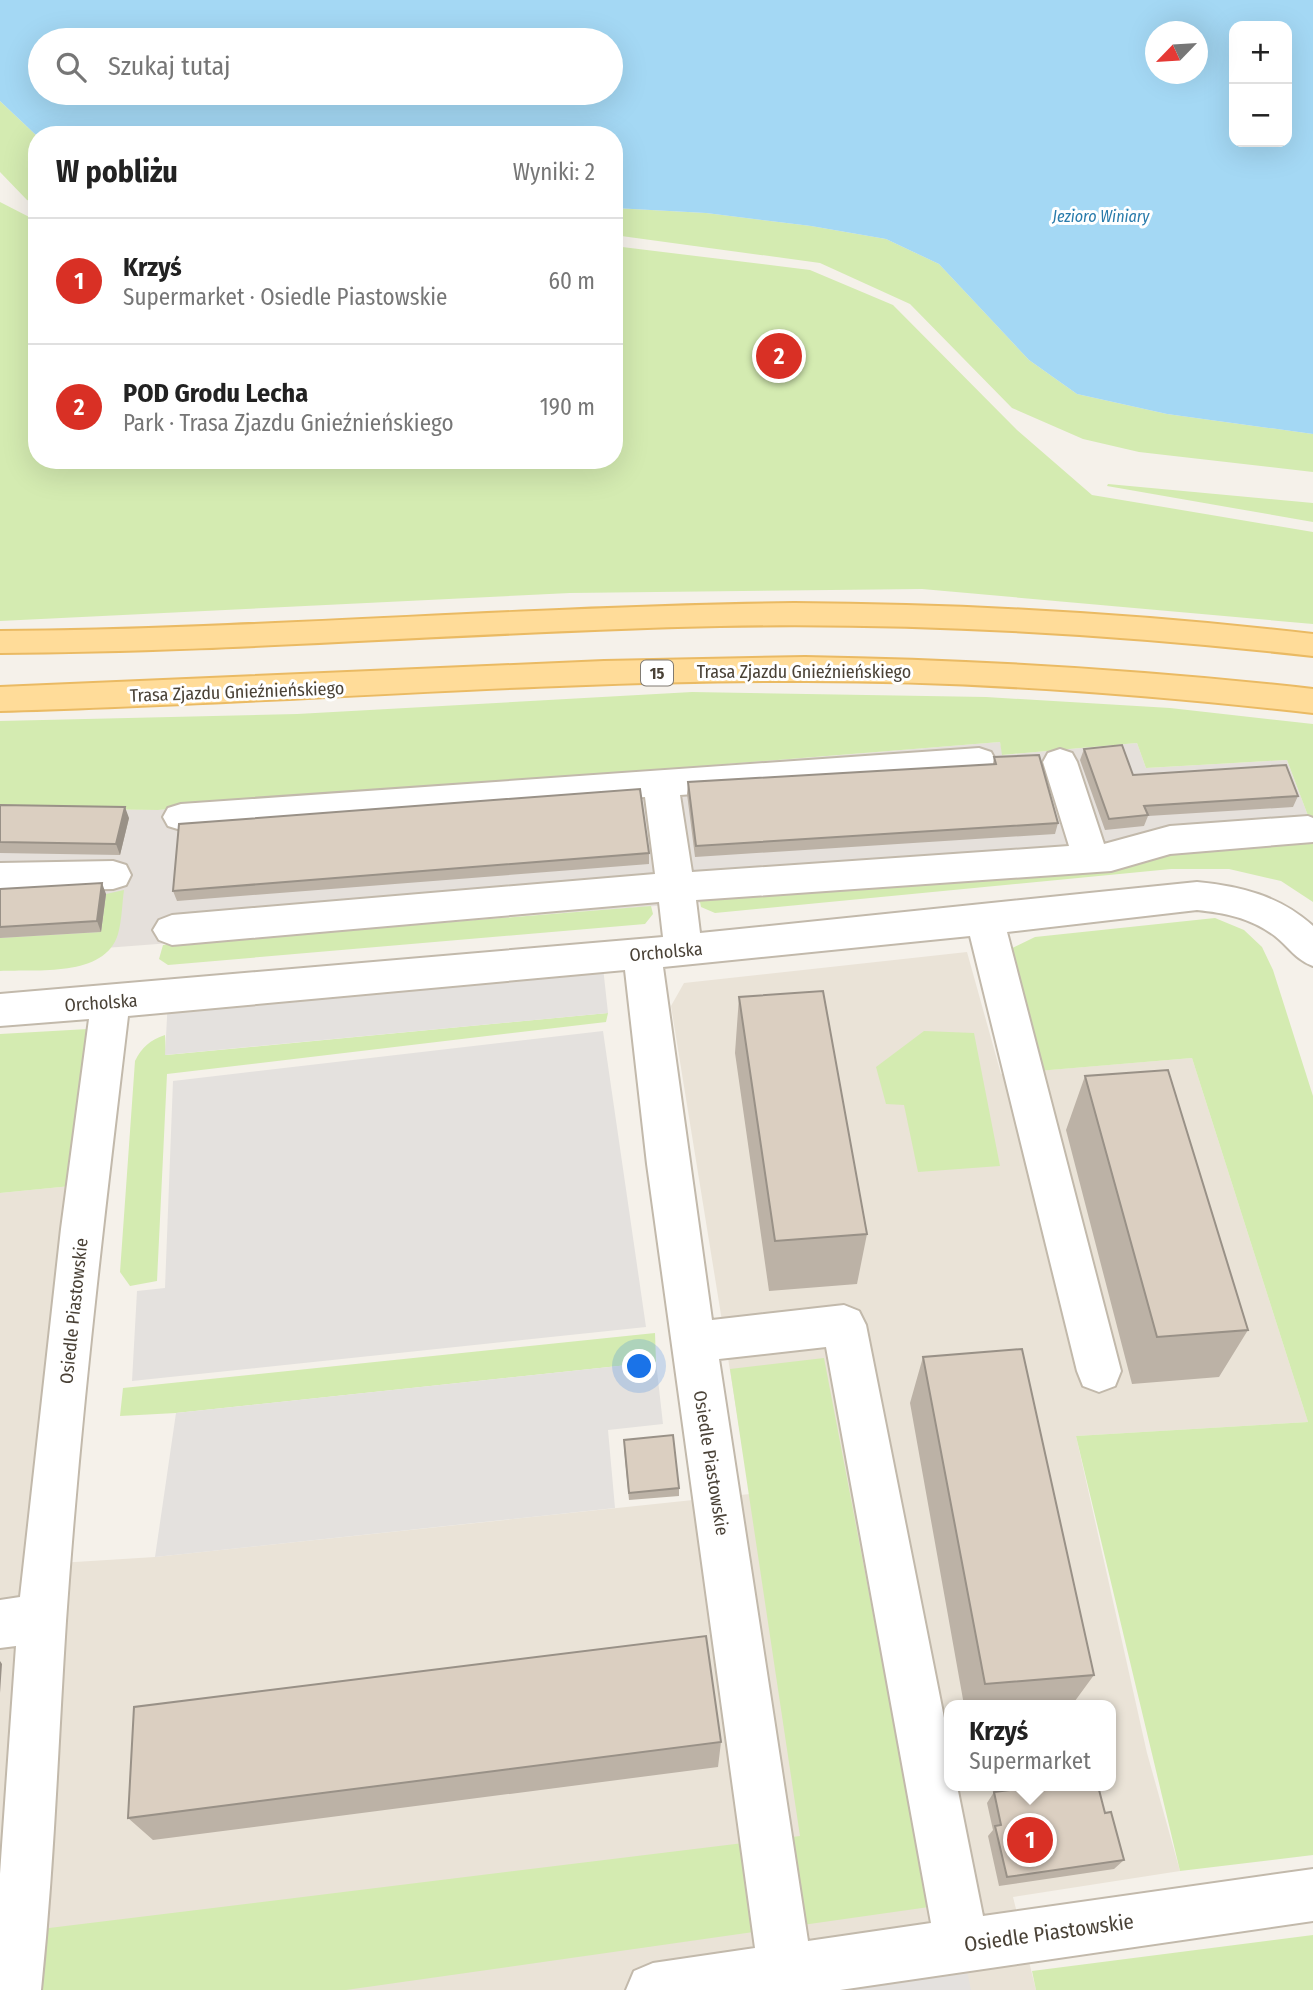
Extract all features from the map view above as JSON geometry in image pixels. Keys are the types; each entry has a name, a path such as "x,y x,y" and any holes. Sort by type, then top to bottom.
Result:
{"main road":[{"path":"0,642 230,637 575,620 838,614 1090,624 1313,645"},
{"name":"Trasa Zjazdu Gnieźnieńskiego","path":"0,699 164,696 535,678 805,669 953,672 1087,679 1313,701"}],"street":[{"path":"181,817 979,761"},
{"path":"1060,762 1091,858"},
{"name":"Osiedle Piastowskie","path":"661,782 673,887 663,952 694,1342 786,1980"},
{"path":"172,930 673,887 1111,857 1170,840 1308,830"},
{"path":"0,877 113,874"},
{"name":"Orcholska","path":"0,1010 110,1003 663,952 985,921 1197,896 1228,898 1262,909 1296,930 1313,951"},
{"path":"985,921 1099,1371"},
{"name":"Osiedle Piastowskie","path":"14,1990 25,1893 21,1621 82,1229 110,1003"},
{"path":"694,1342 844,1325 962,1946"},
{"name":"Osiedle Piastowskie","path":"653,1990 786,1980 962,1946 1313,1895"}],"shaded area":[{"path":"1000,742 1003,755 1137,743 1146,768 1287,760 1313,829 1104,872 0,956 0,808 158,810"},
{"path":"967,952 1001,1074 1192,1058 1308,1422 1076,1436 1147,1753 1180,1871 1013,1897 1036,1990 0,1990 0,1193 71,1186 27,1565 155,1557 750,1494 671,1006 684,983"},
{"path":"602,958 608,1013 165,1055 168,999"},
{"path":"603,1031 646,1327 132,1381 137,1291 165,1288 173,1081"},
{"path":"656,1362 663,1424 608,1430 615,1508 155,1557 176,1413"},
{"path":"962,1946 971,1990 788,1990"}],"green space":[{"path":"0,101 28,127 28,200 0,172"},
{"path":"0,202 28,216 28,469 623,469 623,247 810,270 893,305 1017,430 1092,495 1313,532 1313,624 922,589 570,593 0,621"},
{"path":"623,208 706,213 811,226 886,239 939,264 1029,360 1077,394 1167,414 1313,434 1313,472 1139,452 1083,439 1012,408 910,304 820,263 623,236"},
{"path":"1107,486 1313,503 1313,522"},
{"path":"692,692 986,697 1170,708 1313,724 1313,829 1287,760 1146,768 1137,743 1002,755 1000,742 158,810 0,808 0,721 297,714"},
{"path":"1313,835 1313,902 1281,881 1229,869 1171,869 715,913 701,907 698,892 1173,845"},
{"path":"124,890 118,934 111,948 99,958 68,968 0,971 0,938 101,932 106,894"},
{"path":"651,906 653,914 645,924 168,965 159,959 163,945"},
{"path":"1215,918 1244,930 1262,947 1273,970 1313,1096 1313,1855 1180,1871 1076,1436 1308,1422 1192,1058 1038,1071 1006,951 1035,937"},
{"path":"608,1013 606,1022 167,1074 157,1281 130,1286 120,1272 135,1061 155,1039 165,1035 166,1055"},
{"path":"88,1029 71,1186 0,1193 0,1034"},
{"path":"924,1031 974,1033 1000,1166 918,1172 904,1105 886,1104 876,1067"},
{"path":"655,1333 656,1362 176,1413 120,1416 123,1388"},
{"path":"824,1358 929,1907 346,1990 0,1990 0,1934 800,1836 730,1369"},
{"path":"1313,1935 1313,1990 1036,1990 1032,1971"}],"water":[{"name":"Jezioro Winiary","path":"0,0 1313,0 1313,434 1167,414 1077,394 1029,360 939,264 886,239 811,226 706,213 623,208 623,126 28,126 0,101"}],"building":[{"path":"1122,745 1133,775 1286,765 1298,796 1144,806 1148,815 1109,819 1084,749"},
{"path":"1039,755 1058,823 696,846 688,782 996,764 994,757"},
{"path":"640,789 649,853 173,891 179,824"},
{"path":"0,805 125,807 116,844 0,842"},
{"path":"102,883 97,921 0,927 0,889"},
{"path":"823,991 867,1234 775,1241 739,997"},
{"path":"1168,1070 1248,1330 1157,1337 1085,1076"},
{"path":"1022,1349 1094,1675 985,1684 923,1357"},
{"path":"673,1435 679,1488 629,1493 624,1440"},
{"path":"706,1636 721,1742 128,1818 134,1707"},
{"path":"1099,1791 1105,1813 1111,1812 1124,1860 1007,1877 995,1826 1001,1825 994,1792"}],"place":[{"name":"POD Grodu Lecha","path":"779,356"},
{"name":"Krzyś","path":"1030,1840"}]}
